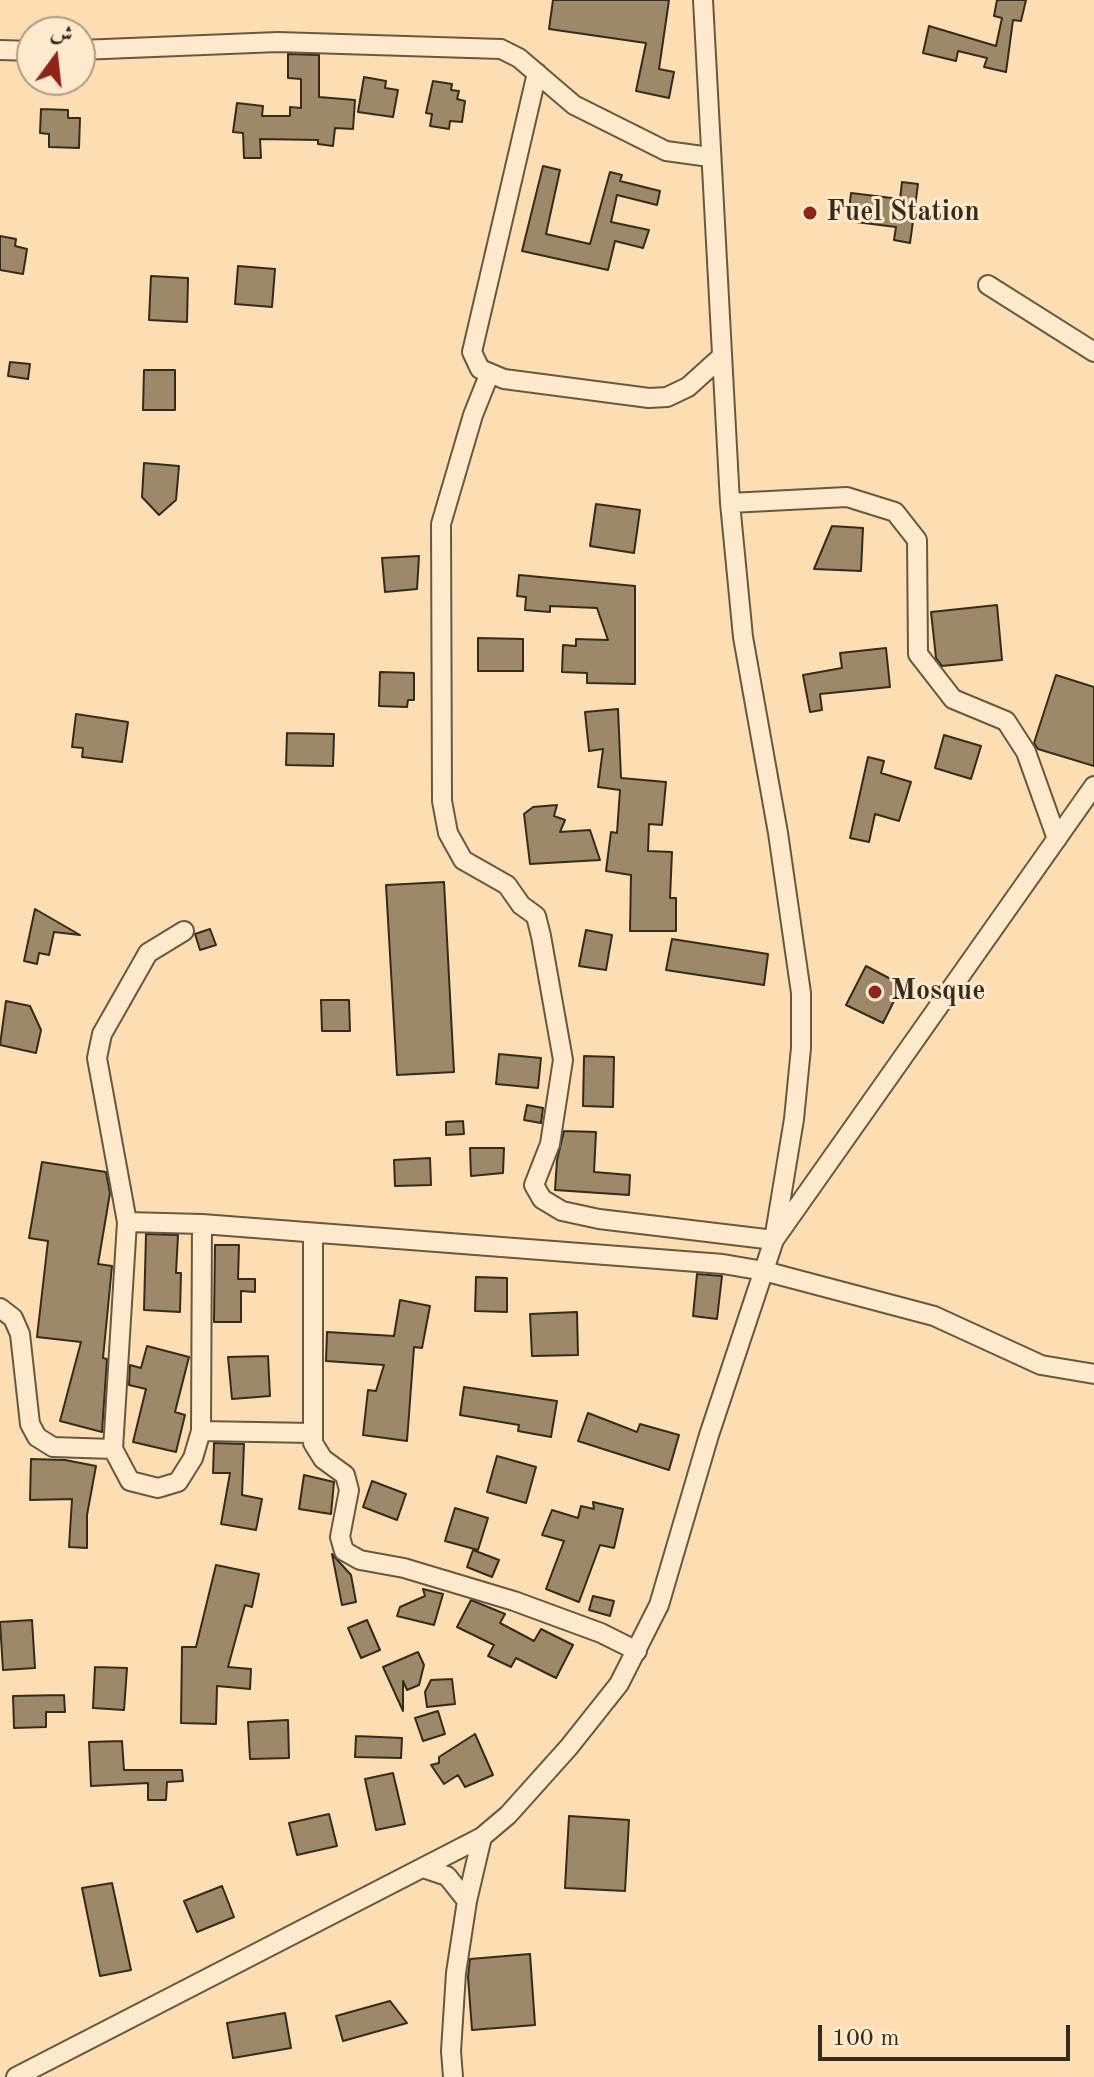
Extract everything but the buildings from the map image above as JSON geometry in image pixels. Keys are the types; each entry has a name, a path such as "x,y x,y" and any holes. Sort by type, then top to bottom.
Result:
{"street":[{"path":"16,2077 482,1837 508,1815 569,1747 619,1684 659,1605 709,1435 774,1240 794,1119 801,1048 801,993 778,833 743,637 730,503 719,359 703,0"},
{"path":"96,49 278,42 501,49 537,73 574,105 666,151 710,157"},
{"path":"537,73 472,352 480,369 489,375 649,398 667,397 688,387 719,359"},
{"path":"988,285 1094,352"},
{"path":"489,375 473,415 441,524 442,801 448,833 463,860 507,885 521,905 536,916 541,936 563,1060 550,1144 534,1185 542,1199 562,1211 774,1240"},
{"path":"730,503 847,497 895,512 917,540 918,654 953,699 1006,721 1026,752 1057,839"},
{"path":"774,1240 1094,786"},
{"path":"184,931 148,953 102,1034 97,1058 127,1222 113,1449 130,1481 158,1488 178,1482 193,1458 201,1431 202,1224"},
{"path":"127,1222 202,1224 682,1258 764,1271 934,1316 1041,1365 1094,1374"},
{"path":"313,1233 312,1433 316,1450 345,1475 349,1490 340,1537 344,1551 360,1560 404,1568 514,1601 601,1633 637,1651"},
{"path":"0,1308 13,1318 20,1334 30,1424 37,1437 53,1447 113,1449"},
{"path":"201,1431 312,1433"},
{"path":"453,2077 451,2051 456,1973 467,1901 482,1837"},
{"path":"423,1868 447,1876 467,1901"}],"place":[{"name":"Fuel Station","path":"810,213"},
{"name":"Mosque","path":"875,992"}]}
